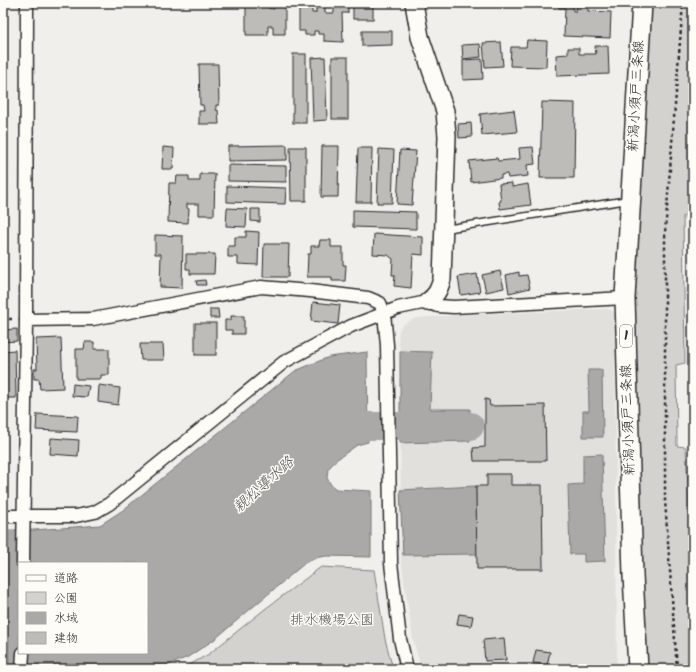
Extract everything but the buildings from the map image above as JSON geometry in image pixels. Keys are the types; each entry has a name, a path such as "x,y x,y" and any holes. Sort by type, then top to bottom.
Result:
{"main road":[{"name":"新潟小須戸三条線","path":"638,669 633,575 625,298 642,3"}],"street":[{"path":"23,562 26,320 27,3"},
{"path":"3,516 23,522 76,516 95,512 109,504 284,362 351,326 409,305 427,302 435,297 440,289 442,280 447,136 445,111 422,43 414,3"},
{"path":"26,320 93,319 261,286 368,298 380,303 384,313 387,345 391,563 400,639 406,669"},
{"path":"427,302 438,306 454,307 625,298"},
{"path":"22,654 22,669"}],"lane":[{"path":"443,229 630,199"}],"path":[{"path":"677,669 665,500 665,233 683,3"}],"shaded area":[{"path":"607,309 613,311 615,318 617,669 421,669 413,639 401,560 400,351 398,336 400,328 405,323 416,318"}],"green space":[{"path":"651,3 693,3 693,215 683,216 685,363 676,365 677,446 686,447 693,594 693,669 645,669 634,290"},
{"name":"排水機場公園","path":"321,567 374,570 385,639 393,669 182,669 209,654"}],"water":[{"path":"400,351 432,352 430,409 470,409 470,441 400,443"},
{"path":"367,352 368,442 357,445 336,460 328,469 327,478 331,485 336,489 371,491 371,557 326,556 315,558 305,563 215,639 188,657 159,669 3,669 3,530 34,530 100,525 123,510 295,371 329,357"},
{"path":"588,370 602,370 603,437 583,437 583,411 589,411"},
{"path":"602,454 605,561 584,562 584,554 570,554 568,485 583,484 583,455"},
{"path":"476,486 477,554 403,555 400,490"}],"waterway":[{"name":"親松導水路","path":"332,438 354,426 470,426"}]}
